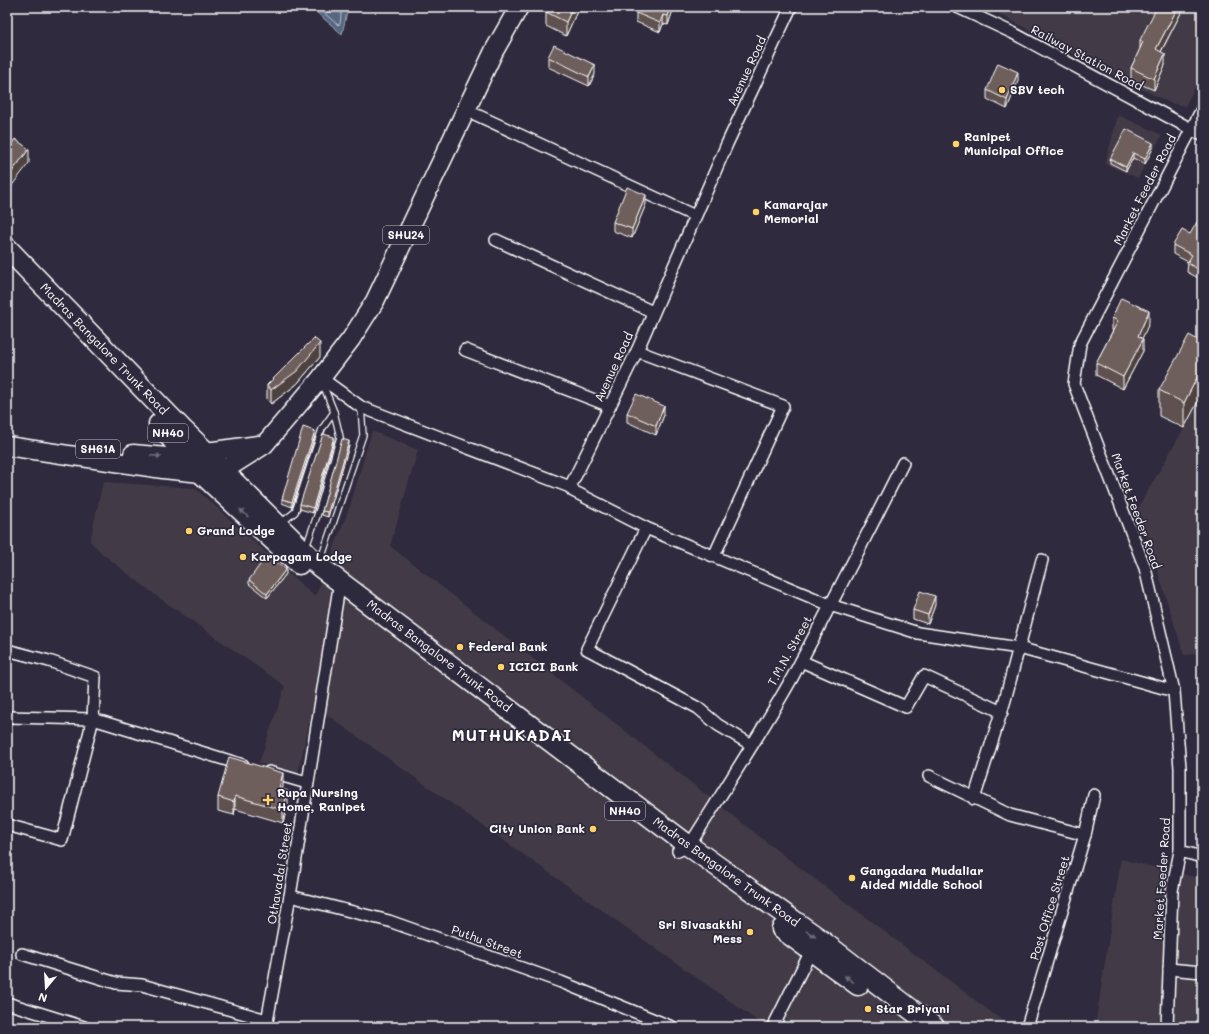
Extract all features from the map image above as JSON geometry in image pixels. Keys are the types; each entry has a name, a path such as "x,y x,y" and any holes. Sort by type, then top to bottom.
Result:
{"highway":[{"name":"Madras Bangalore Trunk Road","path":"7,248 182,430 199,461 223,471 279,525 338,588 683,849 784,923 811,951 927,1026"},
{"name":"NH40","path":"7,264 298,563 338,588"},
{"name":"Madras Bangalore Trunk Road","path":"784,923 818,938 927,1026"}],"main road":[{"name":"SHU24","path":"264,444 321,378 352,339 375,301 494,51 519,7"},
{"name":"SH61A","path":"7,435 51,440 112,452 199,461"},
{"path":"7,446 163,469 264,444"},
{"path":"223,471 264,444"}],"street":[{"name":"Avenue Road","path":"570,487 637,350 695,216 791,7"},
{"name":"Railway Station Road","path":"957,7 1013,33 1202,135"},
{"path":"466,110 695,216"},
{"name":"Market Feeder Road","path":"1167,1027 1172,890 1180,851 1180,768 1174,691 1145,568 1074,384 1080,344 1202,110"},
{"path":"496,240 653,312"},
{"path":"464,350 610,406"},
{"path":"637,350 783,406 714,556"},
{"path":"321,378 360,406 570,487 573,491 646,528 830,605 918,633 1019,648 1174,691"},
{"name":"T.M.N. Street","path":"683,849 752,745 801,661 903,463"},
{"path":"646,528 587,649 698,708 718,725 752,745"},
{"path":"974,799 1002,712 1042,560"},
{"name":"Othavadai Street","path":"266,1023 290,896 338,588"},
{"path":"7,650 49,660 95,677 93,719 62,840 7,826"},
{"path":"801,661 906,707 924,676 1002,712"},
{"path":"7,717 93,719 307,783"},
{"path":"929,776 974,799 1010,815 1085,835"},
{"name":"Post Office Street","path":"1027,1027 1085,835 1094,795"},
{"path":"1180,851 1202,857"},
{"name":"Puthu Street","path":"290,896 389,921 561,982 672,1027"},
{"path":"773,1027 811,951"},
{"path":"22,954 116,983 142,985 266,1023"},
{"path":"1169,969 1202,972"},
{"path":"7,1003 84,1027"}],"lane":[{"path":"304,552 319,510 340,437 334,412 321,378"},
{"path":"319,566 363,435 360,406"},
{"path":"279,525 295,512 322,429 334,412"}],"shaded area":[{"path":"987,7 1202,7 1202,74 1185,106 1170,103 1097,67"},
{"path":"1118,115 1162,135 1138,178 1105,164"},
{"path":"1202,397 1202,653 1184,655 1138,508"},
{"path":"372,431 418,450 390,546 783,855 1011,1027 766,1027 313,705 298,773 259,763 285,686 158,597 104,555 90,541 103,482 195,488 315,597 350,506"},
{"path":"1121,859 1202,879 1202,1027 1095,1027"}],"water":[{"path":"310,7 345,7 347,12 342,34"}],"building":[{"path":"549,7 573,7 566,22 546,12"},
{"path":"638,7 671,7 668,16 663,15 660,23 636,13"},
{"path":"1157,7 1178,7 1156,49 1165,54 1154,79 1131,68 1143,42 1140,40"},
{"path":"554,45 595,65 589,77 548,57"},
{"name":"SBV tech","path":"998,63 1018,72 1007,100 987,90"},
{"path":"1126,129 1153,143 1145,159 1133,153 1126,167 1110,159"},
{"path":"15,139 29,149 7,178 7,150"},
{"path":"627,187 646,195 632,229 613,222"},
{"path":"1197,222 1202,225 1202,271 1187,263 1192,255 1173,245 1182,230 1190,234"},
{"path":"1121,298 1149,311 1138,336 1143,339 1123,377 1096,363 1118,321 1112,318"},
{"path":"1189,335 1202,342 1202,368 1184,403 1159,390"},
{"path":"314,338 320,343 297,371 271,390 267,385"},
{"path":"636,394 664,406 656,426 627,413"},
{"path":"303,427 315,431 292,502 282,499"},
{"path":"323,434 334,437 313,508 300,504"},
{"path":"342,439 349,441 328,512 322,511"},
{"path":"267,555 286,569 267,594 249,580"},
{"path":"920,591 935,596 928,615 913,610"},
{"path":"229,757 283,773 279,788 288,791 283,810 235,796 234,802 218,797"}],"place":[{"name":"SBV tech","path":"1002,90"},
{"name":"Ranipet Municipal Office","path":"956,144"},
{"name":"Kamarajar Memorial","path":"756,212"},
{"name":"Grand Lodge","path":"189,531"},
{"name":"Karpagam Lodge","path":"243,557"},
{"name":"Federal Bank","path":"460,647"},
{"name":"ICICI Bank","path":"501,667"},
{"name":"Rupa Nursing Home, Ranipet","path":"268,800"},
{"name":"City Union Bank","path":"593,829"},
{"name":"Gangadara Mudaliar Aided Middle School","path":"852,878"},
{"name":"Sri Sivasakthi Mess","path":"750,932"},
{"name":"Star Briyani","path":"868,1009"}],"district":[{"name":"MUTHUKADAI","path":"512,735"}]}
